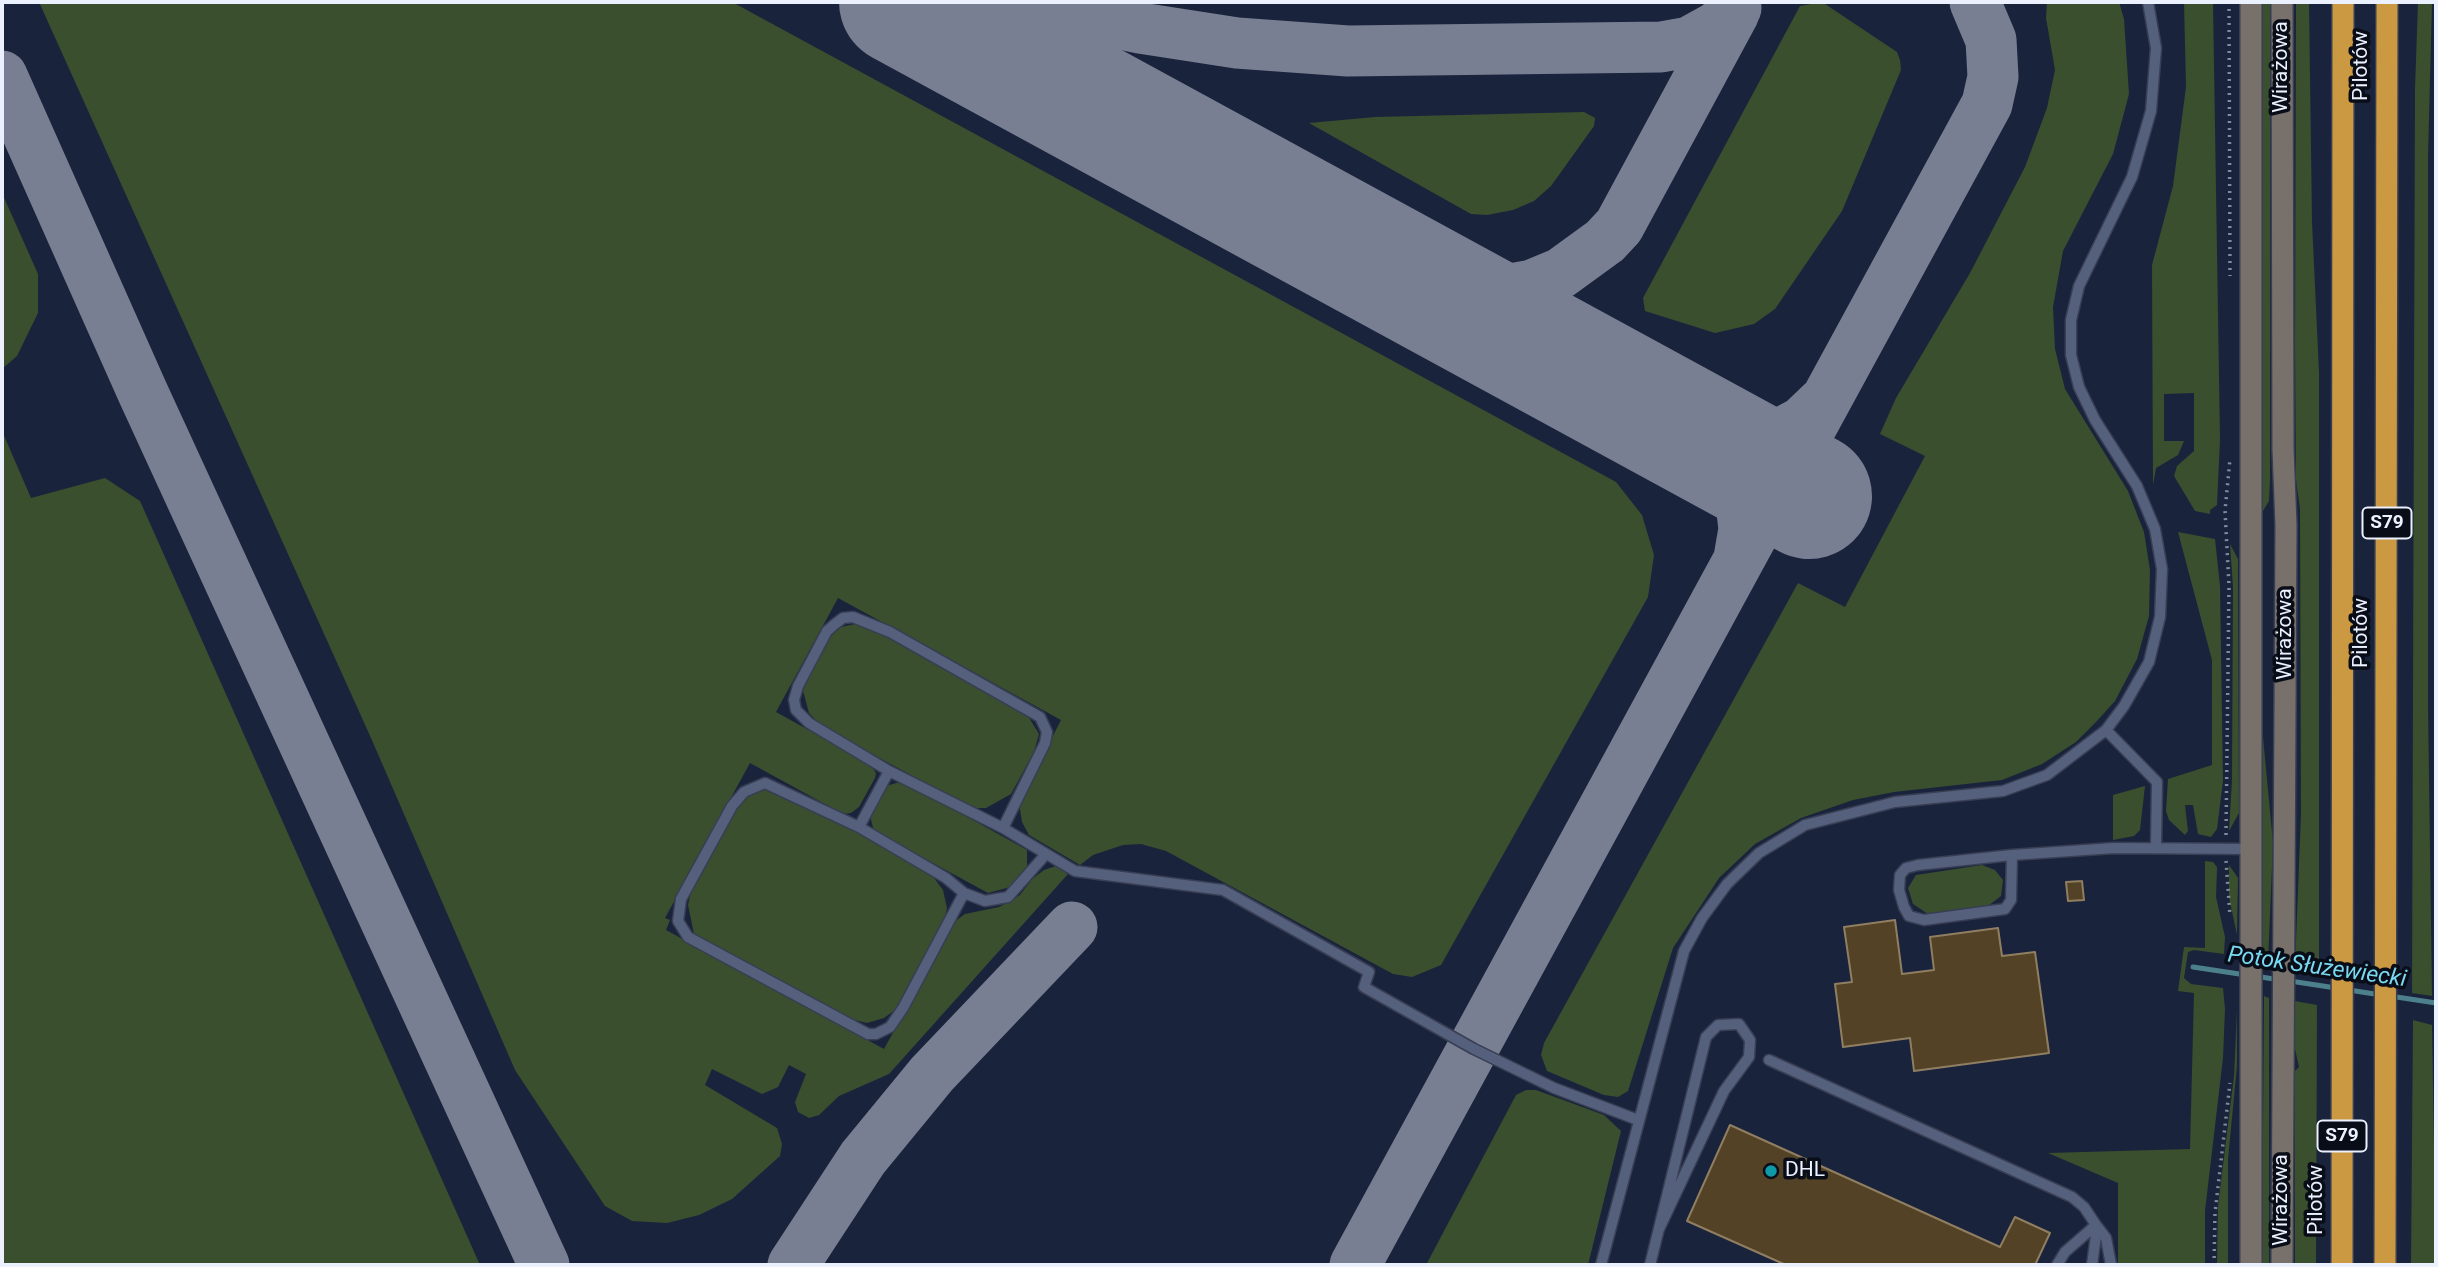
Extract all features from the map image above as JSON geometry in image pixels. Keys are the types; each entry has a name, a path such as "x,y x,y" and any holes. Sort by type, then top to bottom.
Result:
{"highway":[{"name":"Pilotów","path":"2342,1265 2343,2"},
{"name":"Pilotów","path":"2385,1265 2386,2"}],"main road":[{"name":"Wirażowa","path":"2250,1265 2251,2"},
{"name":"Wirażowa","path":"2282,1265 2286,659 2283,2"}],"lane":[{"path":"1601,1265 1684,951 1702,918 1727,884 1759,853 1805,825 1895,802 2003,791 2047,775 2106,730 2124,706 2149,662 2160,617 2162,569 2155,529 2137,486 2079,387 2071,355 2071,320 2079,286 2118,209 2145,141 2155,87 2156,48 2148,2"},
{"path":"1003,828 1045,743 1048,732 1040,717 890,632 860,619 843,618 827,631 798,686 794,700 796,710 809,723 889,771 1003,828 1075,871 1223,890 1369,972 1364,987 1474,1049 1554,1088 1638,1120"},
{"path":"2106,730 2157,782 2156,847"},
{"path":"859,827 889,771"},
{"path":"964,893 903,1008 890,1027 876,1034 868,1034 798,998 688,937 681,929 677,912 681,899 732,806 744,792 765,783 859,827 946,878 964,893 985,901 1008,897 1046,854"},
{"path":"2012,855 2011,900 2005,909 1924,920 1909,916 1904,907 1899,890 1900,875 1906,868 2012,855 2156,847 2251,849"},
{"path":"1650,1265 1659,1228 1706,1037 1718,1025 1739,1024 1750,1040 1749,1057 1724,1091 1659,1228"},
{"path":"1769,1060 2072,1197 2106,1238 2111,1265"},
{"path":"2057,1265 2065,1252 2096,1227"},
{"path":"2092,1265 2096,1227"}],"path":[{"path":"2225,511 2229,586 2226,899 2230,920"},
{"path":"2214,1265 2215,1213 2230,1076"}],"green space":[{"path":"39,2 732,2 1616,482 1642,515 1654,555 1648,597 1441,965 1412,977 1393,974 1166,851 1141,844 1123,845 1093,855 1080,865 1029,835 1022,822 1019,803 1061,720 838,598 776,712 870,764 876,773 875,778 859,807 851,813 843,814 750,763 665,918 670,920 666,930 884,1049 954,922 965,914 999,907 1020,895 1032,879 1044,870 1056,866 1068,874 889,1074 839,1096 819,1115 809,1118 798,1112 795,1102 806,1074 789,1065 778,1087 762,1094 712,1069 705,1085 777,1128 782,1144 780,1156 732,1199 699,1215 667,1223 632,1221 605,1206 515,1070 371,738"},
{"path":"1822,2 1897,52 1901,70 1842,211 1775,309 1754,324 1715,333 1645,311 1643,298 1800,6"},
{"path":"2047,2 2119,2 2124,19 2129,94 2113,154 2063,251 2053,307 2055,349 2065,389 2128,491 2144,532 2150,570 2149,616 2137,659 2115,701 2096,722 2076,742 2042,764 2002,780 1894,792 1853,800 1801,818 1755,844 1719,878 1673,948 1628,1091 1618,1097 1604,1095 1547,1071 1541,1055 1544,1043 1798,583 1845,607 1925,456 1880,434 1896,398 1970,273 2025,167 2047,108 2055,70 2046,18"},
{"path":"2184,2 2213,2 2220,440 2217,505 2210,510 2210,514 2195,511 2174,476 2177,466 2194,451 2194,393 2164,394 2164,441 2184,441 2178,455 2156,468 2153,485 2152,265 2173,186 2186,87"},
{"path":"2263,2 2270,2 2270,480 2269,501 2263,511"},
{"path":"2296,2 2309,2 2312,222 2319,372 2319,971 2295,967 2301,813 2300,509 2296,480 2295,347"},
{"path":"2418,2 2432,2 2428,157 2428,705 2432,996 2412,993 2415,89"},
{"path":"1584,112 1595,118 1594,126 1551,186 1534,201 1513,210 1487,215 1471,214 1309,123 1375,117"},
{"path":"2,193 38,274 38,313 17,356 2,369"},
{"path":"2,431 31,498 105,478 140,501 480,1265 2,1265"},
{"path":"2178,532 2215,539 2220,586 2223,781 2217,829 2211,837 2198,834 2193,805 2185,805 2188,831 2185,835 2169,820 2166,811 2168,779 2212,765 2212,660"},
{"path":"2230,544 2238,559 2239,813 2229,831 2232,780 2233,587"},
{"path":"855,624 877,628 1012,701 1028,716 1039,734 1034,752 1011,794 986,808 972,808 822,727 809,713 802,687 824,642 841,627"},
{"path":"2263,737 2273,843 2268,962 2263,961"},
{"path":"903,781 1027,850 1027,870 1010,887 988,893 874,831 870,816 886,786"},
{"path":"2145,786 2140,830 2134,836 2113,840 2113,795"},
{"path":"764,789 786,793 931,874 943,890 947,908 945,917 895,1010 884,1018 867,1023 842,1017 694,934 688,905 691,891 736,806 751,793"},
{"path":"2205,861 2213,862 2217,867 2216,897 2225,937 2224,954 2194,950 2188,952 2184,978 2191,984 2223,988 2225,1009 2223,1058 2205,1211 2205,1265 2118,1265 2118,1183 2048,1153 2190,1149 2194,993 2178,991 2184,947 2205,948"},
{"path":"1982,865 1995,870 2003,880 2001,896 1988,906 1928,914 1913,904 1908,888 1916,875"},
{"path":"2229,865 2238,878 2237,935 2229,897"},
{"path":"2264,996 2269,998 2269,1265 2262,1265"},
{"path":"2295,1001 2317,1005 2316,1265 2295,1265 2295,1071 2299,1067 2295,1049"},
{"path":"2237,1011 2237,1066 2228,1159 2228,1264 2217,1265 2218,1206 2234,1076"},
{"path":"2413,1020 2432,1025 2436,1265 2411,1265"},
{"path":"1526,1090 1536,1090 1604,1115 1621,1131 1588,1265 1426,1265 1516,1095"}],"building":[{"path":"2082,881 2084,900 2068,901 2066,882"},
{"path":"1895,920 1902,974 1934,970 1930,937 1998,928 2002,956 2035,952 2049,1053 1914,1071 1910,1038 1843,1047 1835,984 1852,982 1844,927"},
{"name":"DHL","path":"1730,1125 2000,1247 2015,1217 2050,1233 2035,1265 1786,1265 1687,1221"}],"waterway":[{"name":"Potok Służewiecki","path":"2193,967 2246,975"},
{"name":"Potok Służewiecki","path":"2255,976 2280,980"},
{"name":"Potok Służewiecki","path":"2290,981 2336,988"},
{"name":"Potok Służewiecki","path":"2349,990 2381,995"},
{"name":"Potok Służewiecki","path":"2390,996 2436,1003"}],"taxiway":[{"path":"1016,2 1140,28 1237,43 1348,51 1661,47 1689,42 1718,26 1736,8"},
{"path":"1355,1265 1987,104 1993,77 1991,40 1975,2"},
{"path":"1420,284 1460,292 1499,291 1532,285 1561,273 1605,241 1619,226 1734,13"},
{"path":"2,76 143,393 544,1265"},
{"path":"1739,558 1744,529 1741,503 1732,480 1697,436 1753,440 1774,437 1802,422 1823,402"},
{"path":"793,1265 863,1158 932,1074 1072,927"}],"runway":[{"path":"902,2 1809,496"}],"place":[{"name":"DHL","path":"1771,1171"}]}
